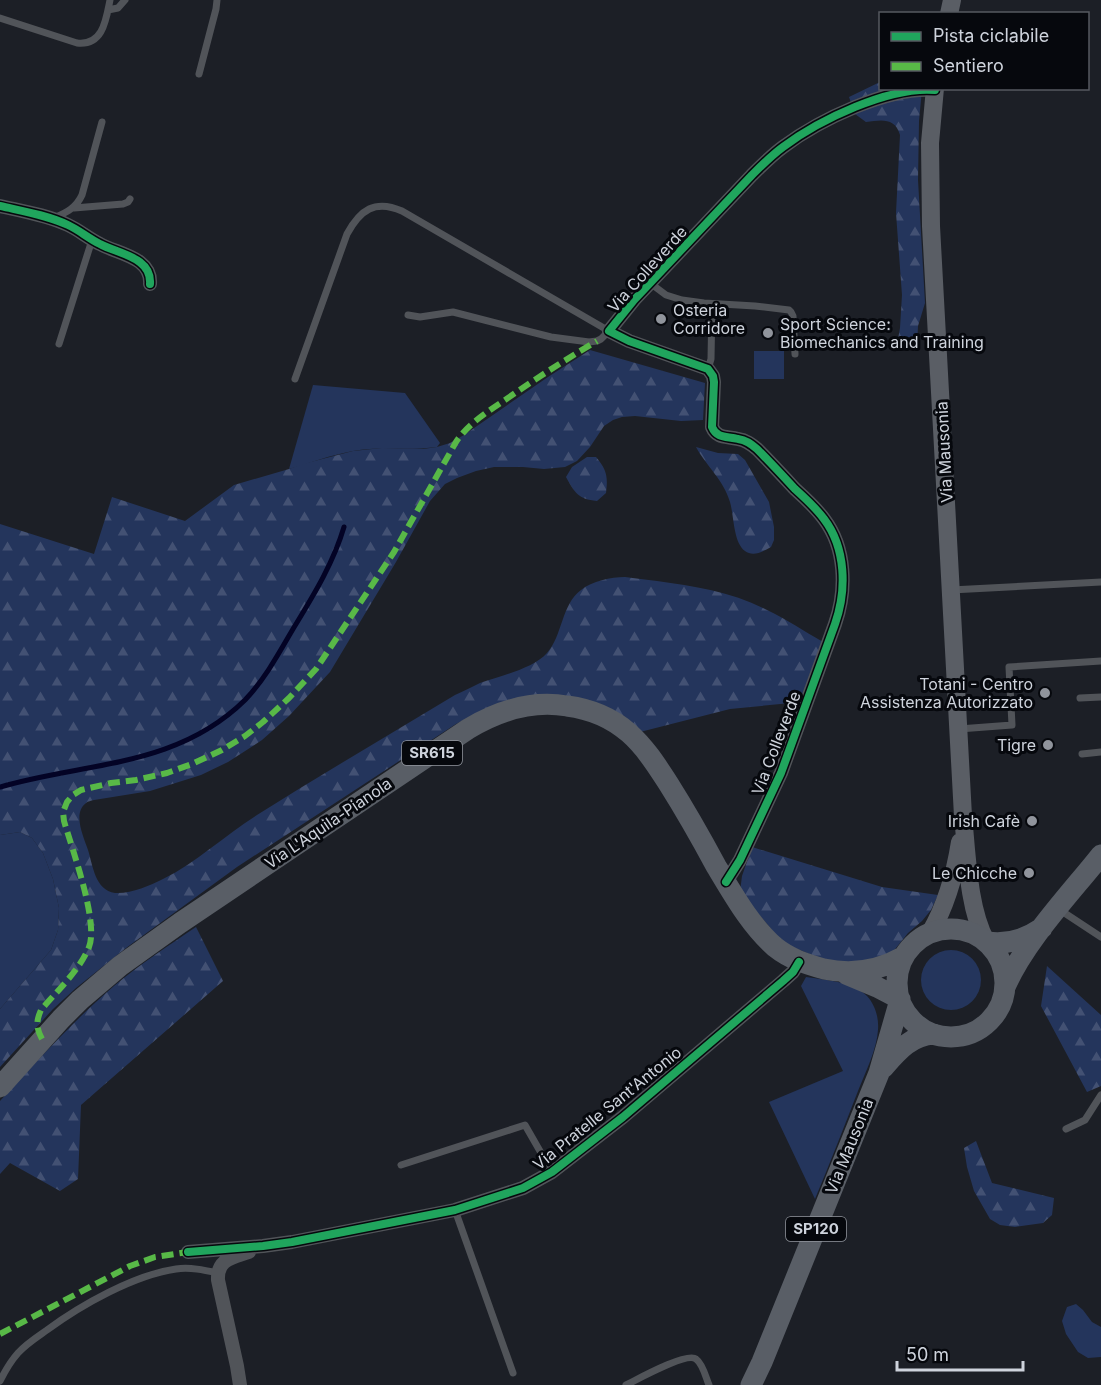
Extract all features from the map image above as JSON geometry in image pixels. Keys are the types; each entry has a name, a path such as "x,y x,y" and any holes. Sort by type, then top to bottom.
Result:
{"main road":[{"name":"Via Mausonia","path":"935,90 930,143 930,202 963,816 974,909 986,942"},
{"name":"Via L'Aquila-Pianola","path":"0,1087 80,1000 142,950 468,729 489,717 534,705 548,704 578,708 600,715 628,733 644,749 662,773 726,882 745,912 766,938 785,954 800,962 843,972 888,992 900,1000"},
{"name":"Via Mausonia","path":"930,933 942,909 952,880 963,816"},
{"path":"1005,987 1004,972 994,950 972,933 962,930 946,929 930,933 916,941 903,957 898,971 900,1000 906,1014 924,1030 948,1037 958,1037 981,1028 998,1010 1012,973 1042,928 1101,855"},
{"path":"986,942 999,944 1017,940 1042,928"},
{"name":"Via L'Aquila-Pianola","path":"843,972 873,969 903,957"},
{"name":"Via Mausonia","path":"751,1385 879,1073 900,1000"},
{"name":"Via Mausonia","path":"879,1073 909,1042 920,1036 934,1034"}],"street":[{"name":"Via Colleverde","path":"726,882 735,870 774,789 840,609 843,578 837,543 820,514 751,444 740,439 719,436 714,432 712,426 714,378 708,369 629,341 609,331 634,300 774,154 804,133 836,116 876,100 922,90"},
{"path":"0,206 68,225 92,240 135,259 145,265 149,272 150,284"},
{"name":"Via Pratelle Sant'Antonio","path":"188,1252 292,1242 455,1210 524,1188 552,1172 631,1110 783,981 800,962"},
{"path":"240,1385 218,1273 221,1264 228,1259 261,1249 263,1246"}],"lane":[{"path":"0,18 84,44 100,34 110,0"},
{"path":"108,10 118,8 125,0"},
{"path":"199,74 217,0"},
{"path":"74,208 82,195 102,122"},
{"path":"52,219 74,208 123,204 130,199"},
{"name":"Via Colleverde","path":"295,380 347,234 360,214 382,206 402,211 609,331 606,336 597,341 579,341 551,337 453,312 408,315"},
{"path":"60,344 92,240"},
{"path":"650,283 671,298 791,311 795,354"},
{"path":"708,369 711,359 712,304"},
{"path":"951,590 1101,582"},
{"path":"959,729 1012,725 1009,667 1101,661"},
{"path":"1080,698 1101,697"},
{"path":"1082,754 1101,752"},
{"path":"1058,909 1101,937"},
{"path":"1066,1130 1086,1120 1101,1095"},
{"path":"401,1165 525,1125 552,1172"},
{"path":"455,1210 513,1373"},
{"path":"0,1381 18,1353 32,1341 70,1313 124,1286 143,1277 176,1269 189,1268 218,1273"},
{"path":"626,1385 667,1365 694,1358 698,1361 709,1385"}],"green space":[{"path":"879,82 879,90 922,90 918,180 925,303 918,326 917,347 896,350 902,295 896,213 900,135 891,122 882,120 866,122 855,114 849,97"},
{"path":"590,350 705,383 703,420 681,421 635,416 622,417 604,426 577,461 565,467 544,469 494,467 476,471 445,484 430,501 330,672 289,716 262,740 228,762 201,775 150,791 90,801 82,807 80,826 93,870 99,882 108,891 121,893 140,889 163,879 188,865 257,815 455,695 541,659 552,646 574,596 585,587 602,580 629,577 727,594 774,614 823,642 801,702 730,709 640,732 612,711 477,713 456,724 237,867 126,948 53,1009 0,1067 0,1009 51,950 58,930 59,908 53,879 43,853 32,838 20,832 0,835 0,524 94,554 112,497 185,521 234,485 303,464 353,451 437,447 464,435"},
{"path":"754,351 784,351 784,379 754,379"},
{"path":"313,385 405,393 440,443 437,447 353,451 289,469"},
{"path":"696,447 718,453 738,454 745,460 769,502 774,527 774,540 771,547 754,554 748,553 741,547 727,494"},
{"path":"587,457 596,457 606,474 606,493 597,501 585,499 578,494 566,477 572,467"},
{"path":"20,832 32,838 43,853 53,879 59,908 58,930 51,950 0,1009 0,835"},
{"path":"752,847 882,887 938,895 931,910 892,953 873,962 829,962 783,943 740,892 742,876"},
{"path":"196,927 223,981 81,1105 78,1179 60,1191 10,1163 0,1174 0,1101 99,999 154,955"},
{"path":"951,950 972,959 981,980 972,1001 951,1010 930,1001 921,980 930,959"},
{"path":"1047,966 1101,1015 1101,1086 1087,1092 1041,1006"},
{"path":"806,977 838,982 861,991 872,1003 878,1025 870,1061 815,1199 769,1102 843,1071 801,986"},
{"path":"976,1141 992,1183 1054,1198 1052,1215 1043,1223 1015,1227 1000,1225 990,1219 974,1191 967,1167 964,1148"},
{"path":"1076,1304 1092,1322 1101,1327 1101,1357 1088,1358 1078,1352 1066,1334 1062,1321 1067,1307"}],"waterway":[{"path":"0,787 160,751 190,739 218,722 245,700 271,666 322,580 344,527"}],"marked path":[{"path":"42,1039 37,1024 41,1010 80,964 89,947 91,936 88,904 64,821 63,812 67,802 81,790 167,773 192,764 222,750 263,722 316,669 394,552 461,436 491,409 597,341"},
{"path":"0,1334 130,1266 155,1257 188,1252"}],"cycle path":[{"path":"726,882 740,860 781,773 835,624 843,583 840,556 831,530 821,515 757,449 746,441 723,436 714,431 712,427 714,382 708,369 629,341 609,331 634,300 752,175 783,147 815,126 876,99 897,93 935,90"},
{"path":"0,206 60,222 140,262 146,268 150,284"},
{"path":"188,1252 292,1242 455,1210 523,1188 552,1172 623,1117 783,981 793,972 799,962"}],"place":[{"name":"Osteria Corridore","path":"661,319"},
{"name":"Sport Science: Biomechanics and Training","path":"768,333"},
{"name":"Totani - Centro Assistenza Autorizzato","path":"1045,693"},
{"name":"Tigre","path":"1048,745"},
{"name":"Irish Cafè","path":"1032,821"},
{"name":"Le Chicche","path":"1029,873"}]}
